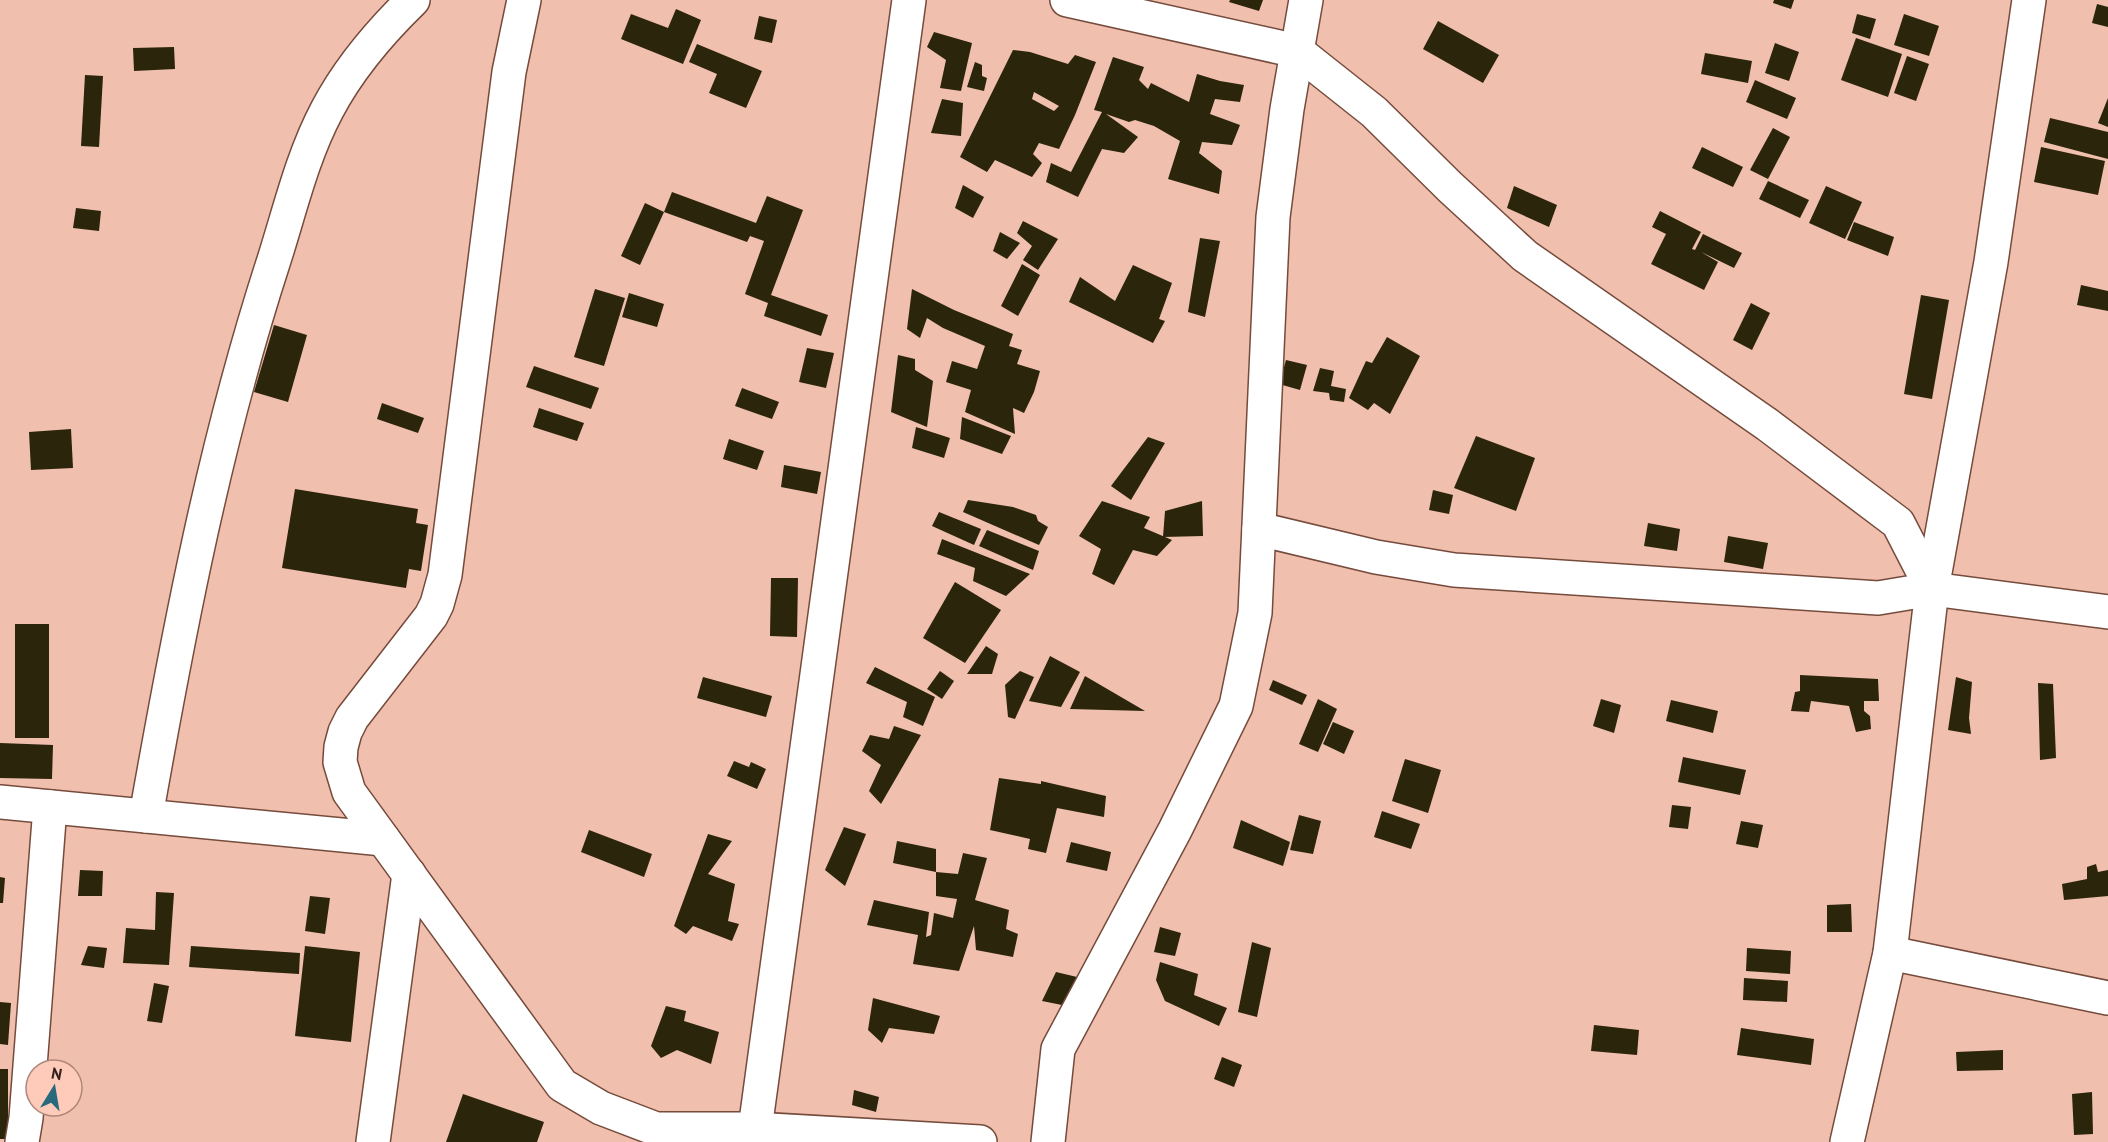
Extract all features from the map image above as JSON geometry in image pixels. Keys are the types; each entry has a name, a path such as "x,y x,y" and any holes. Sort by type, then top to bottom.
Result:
{"street":[{"path":"146,816 187,596 219,454 253,324 306,162 322,120 343,82 387,24 413,0"},
{"path":"524,0 509,72 444,575 437,604 431,616 352,718 341,747 340,762 349,792 562,1085 601,1108 662,1136 755,1129 980,1142"},
{"path":"755,1129 909,0"},
{"path":"1067,0 1297,51 1374,112 1450,188 1525,256 1768,425 1898,523 1932,589"},
{"path":"1048,1142 1058,1049 1175,830 1236,705 1255,613 1273,217 1287,109 1306,0"},
{"path":"1847,1142 1890,954 1932,589 1991,262 2029,0"},
{"path":"1259,529 1376,557 1454,570 1878,598 1932,589 2108,612"},
{"path":"0,802 383,839"},
{"path":"22,1142 26,1118 50,807"},
{"path":"373,1142 409,874"},
{"path":"1890,954 2108,998"}],"building":[{"path":"1230,0 1263,0 1259,11 1229,2"},
{"path":"1774,0 1794,0 1791,9 1773,3"},
{"path":"2097,4 2108,7 2108,27 2092,23"},
{"path":"676,9 701,20 683,64 621,39 631,14 668,28"},
{"path":"1857,14 1876,19 1870,39 1852,33"},
{"path":"1904,14 1939,26 1929,56 1894,45"},
{"path":"759,16 777,20 772,43 754,39"},
{"path":"1438,21 1499,55 1483,83 1423,49"},
{"path":"934,32 972,43 961,91 940,88 946,60 927,47"},
{"path":"1856,38 1902,54 1888,97 1841,80"},
{"path":"1775,43 1799,52 1789,81 1765,73"},
{"path":"697,44 762,71 746,108 709,93 717,74 689,62"},
{"path":"174,47 175,69 134,71 133,48"},
{"path":"1013,50 1030,52 1068,64 1075,55 1096,62 1059,149 1039,143 1033,154 1042,163 1032,177 995,160 987,172 960,157","holes":["1034,92 1059,106 1054,111 1032,99"]},
{"path":"1705,53 1752,61 1748,83 1701,74"},
{"path":"1907,56 1929,64 1916,101 1894,93"},
{"path":"1113,57 1144,67 1139,80 1148,89 1151,83 1189,102 1197,74 1244,85 1240,102 1215,99 1210,114 1240,125 1232,145 1202,142 1199,153 1222,171 1219,194 1168,179 1180,141 1154,126 1135,120 1129,122 1106,114 1138,137 1124,153 1102,149 1078,197 1046,182 1051,163 1071,172 1102,112 1094,110"},
{"path":"975,62 982,65 982,76 987,78 984,91 967,87"},
{"path":"85,75 103,76 99,147 81,146"},
{"path":"1755,80 1796,98 1787,119 1746,102"},
{"path":"2108,98 2108,127 2098,123"},
{"path":"942,99 963,103 961,136 931,133"},
{"path":"2050,118 2108,132 2108,159 2044,142"},
{"path":"1773,128 1790,137 1768,179 1750,170"},
{"path":"1702,147 1743,167 1733,187 1692,168"},
{"path":"2041,147 2105,161 2098,195 2034,182"},
{"path":"1768,181 1809,200 1800,218 1759,199"},
{"path":"963,185 984,197 973,218 955,208"},
{"path":"1514,186 1557,205 1549,227 1507,208"},
{"path":"1826,186 1862,202 1845,239 1809,223"},
{"path":"672,192 756,223 767,196 803,210 771,295 828,315 821,336 764,316 768,303 745,294 764,241 750,236 747,242 664,212"},
{"path":"645,203 664,212 640,265 621,256"},
{"path":"76,208 101,211 99,231 73,228"},
{"path":"1660,211 1701,232 1692,249 1695,250 1703,234 1742,253 1734,268 1701,252 1718,262 1704,290 1651,264 1666,234 1652,227"},
{"path":"1023,221 1058,239 1038,270 1023,260 1032,246 1017,233"},
{"path":"1854,222 1894,237 1888,256 1847,240"},
{"path":"1000,232 1020,243 1007,259 993,251"},
{"path":"1200,238 1220,241 1205,317 1188,312"},
{"path":"1022,264 1040,275 1018,316 1001,306"},
{"path":"1133,265 1172,283 1159,319 1165,321 1153,343 1069,302 1080,277 1115,301"},
{"path":"2081,285 2108,291 2108,311 2077,305"},
{"path":"595,289 625,298 604,366 574,357"},
{"path":"912,289 954,310 1013,334 1009,346 1022,350 1017,364 1040,371 1034,392 1024,413 1013,408 1015,434 965,412 971,390 946,382 952,361 977,369 985,346 943,328 927,318 920,338 907,329"},
{"path":"629,293 664,304 657,327 622,317"},
{"path":"1921,295 1949,300 1932,399 1904,394"},
{"path":"1751,303 1770,313 1752,350 1733,340"},
{"path":"274,325 307,335 288,402 254,392"},
{"path":"1387,337 1420,356 1390,414 1374,403 1368,410 1349,398 1366,361 1372,363"},
{"path":"807,348 834,353 826,388 799,382"},
{"path":"898,355 915,359 915,370 933,381 927,427 891,412"},
{"path":"1286,360 1307,365 1300,390 1279,384"},
{"path":"534,366 599,388 591,409 526,387"},
{"path":"1320,368 1334,371 1331,386 1346,389 1344,402 1330,400 1329,393 1313,391"},
{"path":"742,388 779,402 772,419 735,406"},
{"path":"382,403 424,418 418,433 377,419"},
{"path":"539,408 584,423 577,441 533,427"},
{"path":"962,417 1011,436 1002,454 960,439"},
{"path":"916,427 950,438 944,458 912,448"},
{"path":"71,429 73,468 31,470 29,432"},
{"path":"1476,436 1535,458 1516,511 1454,488"},
{"path":"1148,437 1165,443 1131,500 1111,486"},
{"path":"729,439 764,451 757,470 723,459"},
{"path":"784,465 821,472 817,494 781,487"},
{"path":"295,489 418,509 416,523 428,525 421,571 409,569 406,588 282,568"},
{"path":"1433,490 1453,495 1449,514 1429,510"},
{"path":"968,500 1013,507 1036,515 1038,521 1048,527 1039,545 963,512"},
{"path":"1102,501 1150,517 1144,528 1172,540 1157,556 1133,550 1114,585 1092,574 1101,549 1079,536"},
{"path":"1202,501 1203,536 1163,537 1165,511"},
{"path":"939,512 981,529 974,545 932,526"},
{"path":"1648,523 1680,529 1677,551 1644,546"},
{"path":"987,530 1039,551 1033,570 979,546"},
{"path":"1728,536 1768,543 1763,569 1724,562"},
{"path":"942,539 1030,574 1006,596 973,581 975,568 937,554"},
{"path":"771,578 798,578 797,637 770,636"},
{"path":"955,582 1001,610 965,663 923,638"},
{"path":"15,624 49,624 49,738 15,738"},
{"path":"986,646 998,654 992,674 967,674"},
{"path":"1050,656 1080,672 1061,707 1029,701"},
{"path":"875,667 935,697 923,726 903,717 907,702 866,683"},
{"path":"940,671 954,681 942,699 927,689"},
{"path":"1020,671 1034,677 1015,719 1008,717 1005,685"},
{"path":"1800,675 1878,679 1879,701 1864,701 1864,711 1870,716 1871,729 1856,732 1849,706 1811,701 1809,712 1791,711 1795,692 1800,691"},
{"path":"1085,676 1145,711 1070,709"},
{"path":"703,677 772,696 766,717 697,698"},
{"path":"1956,677 1972,682 1969,718 1971,734 1948,730"},
{"path":"1273,680 1307,695 1302,705 1269,690"},
{"path":"2038,683 2053,684 2056,758 2040,760"},
{"path":"1318,699 1337,709 1318,752 1299,744"},
{"path":"1601,699 1621,705 1614,733 1593,726"},
{"path":"1671,700 1718,711 1713,733 1666,721"},
{"path":"1333,722 1354,731 1344,754 1323,744"},
{"path":"894,726 921,735 881,804 869,791 881,765 862,751 870,735 889,739"},
{"path":"0,743 53,745 52,779 0,778"},
{"path":"1683,757 1746,770 1740,795 1678,782"},
{"path":"1405,759 1441,770 1428,813 1392,801"},
{"path":"734,761 749,767 751,762 766,769 757,789 727,776"},
{"path":"999,778 1041,784 1041,781 1106,796 1104,817 1057,808 1046,853 1028,849 1030,839 990,830"},
{"path":"1672,805 1691,807 1688,829 1669,827"},
{"path":"1382,811 1420,824 1411,849 1374,837"},
{"path":"1299,815 1321,821 1313,854 1290,850"},
{"path":"1241,820 1290,842 1283,866 1233,848"},
{"path":"1741,821 1763,825 1758,848 1736,844"},
{"path":"844,827 866,834 845,886 825,870"},
{"path":"589,830 652,854 644,877 581,852"},
{"path":"708,834 732,841 708,874 735,884 728,921 739,924 732,941 693,926 686,934 674,926"},
{"path":"897,841 936,849 936,872 893,863"},
{"path":"1071,842 1111,852 1107,871 1066,862"},
{"path":"963,853 987,858 975,900 1009,910 1006,929 1018,934 1013,957 976,950 974,926 959,971 913,964 918,935 867,925 874,900 929,912 926,937 931,935 934,913 953,918 957,899 936,896 936,872 958,874"},
{"path":"2096,864 2098,872 2108,870 2108,896 2064,900 2062,884 2087,879 2087,867"},
{"path":"80,870 103,871 102,896 78,896"},
{"path":"0,877 5,878 3,903 0,903"},
{"path":"156,892 174,893 169,965 123,963 126,928 155,930"},
{"path":"310,896 330,898 325,934 305,931"},
{"path":"1851,904 1852,932 1827,932 1827,905"},
{"path":"1160,927 1181,933 1175,956 1154,952"},
{"path":"1252,942 1271,948 1257,1017 1238,1012"},
{"path":"88,946 107,948 104,968 81,965"},
{"path":"191,946 300,953 299,974 189,967"},
{"path":"305,946 360,952 351,1042 295,1036"},
{"path":"1747,948 1791,951 1790,974 1746,971"},
{"path":"1160,962 1198,974 1194,995 1227,1008 1219,1026 1165,1001 1156,980"},
{"path":"1056,972 1077,977 1067,1006 1042,1001"},
{"path":"1744,978 1788,981 1787,1002 1743,1000"},
{"path":"154,983 169,986 162,1023 147,1021"},
{"path":"873,998 940,1016 934,1034 889,1028 882,1043 868,1030"},
{"path":"0,1002 11,1003 8,1045 0,1044"},
{"path":"666,1006 686,1011 684,1021 719,1032 711,1064 677,1050 661,1058 651,1046"},
{"path":"1594,1025 1639,1030 1637,1055 1591,1051"},
{"path":"1741,1028 1814,1039 1811,1065 1737,1055"},
{"path":"2003,1050 2003,1070 1957,1071 1956,1052"},
{"path":"1222,1057 1242,1065 1234,1087 1214,1079"},
{"path":"0,1069 8,1069 8,1139 0,1139"},
{"path":"854,1090 879,1097 876,1112 852,1105"},
{"path":"2092,1092 2093,1134 2074,1135 2072,1094"},
{"path":"463,1094 544,1122 537,1142 446,1142"}]}
